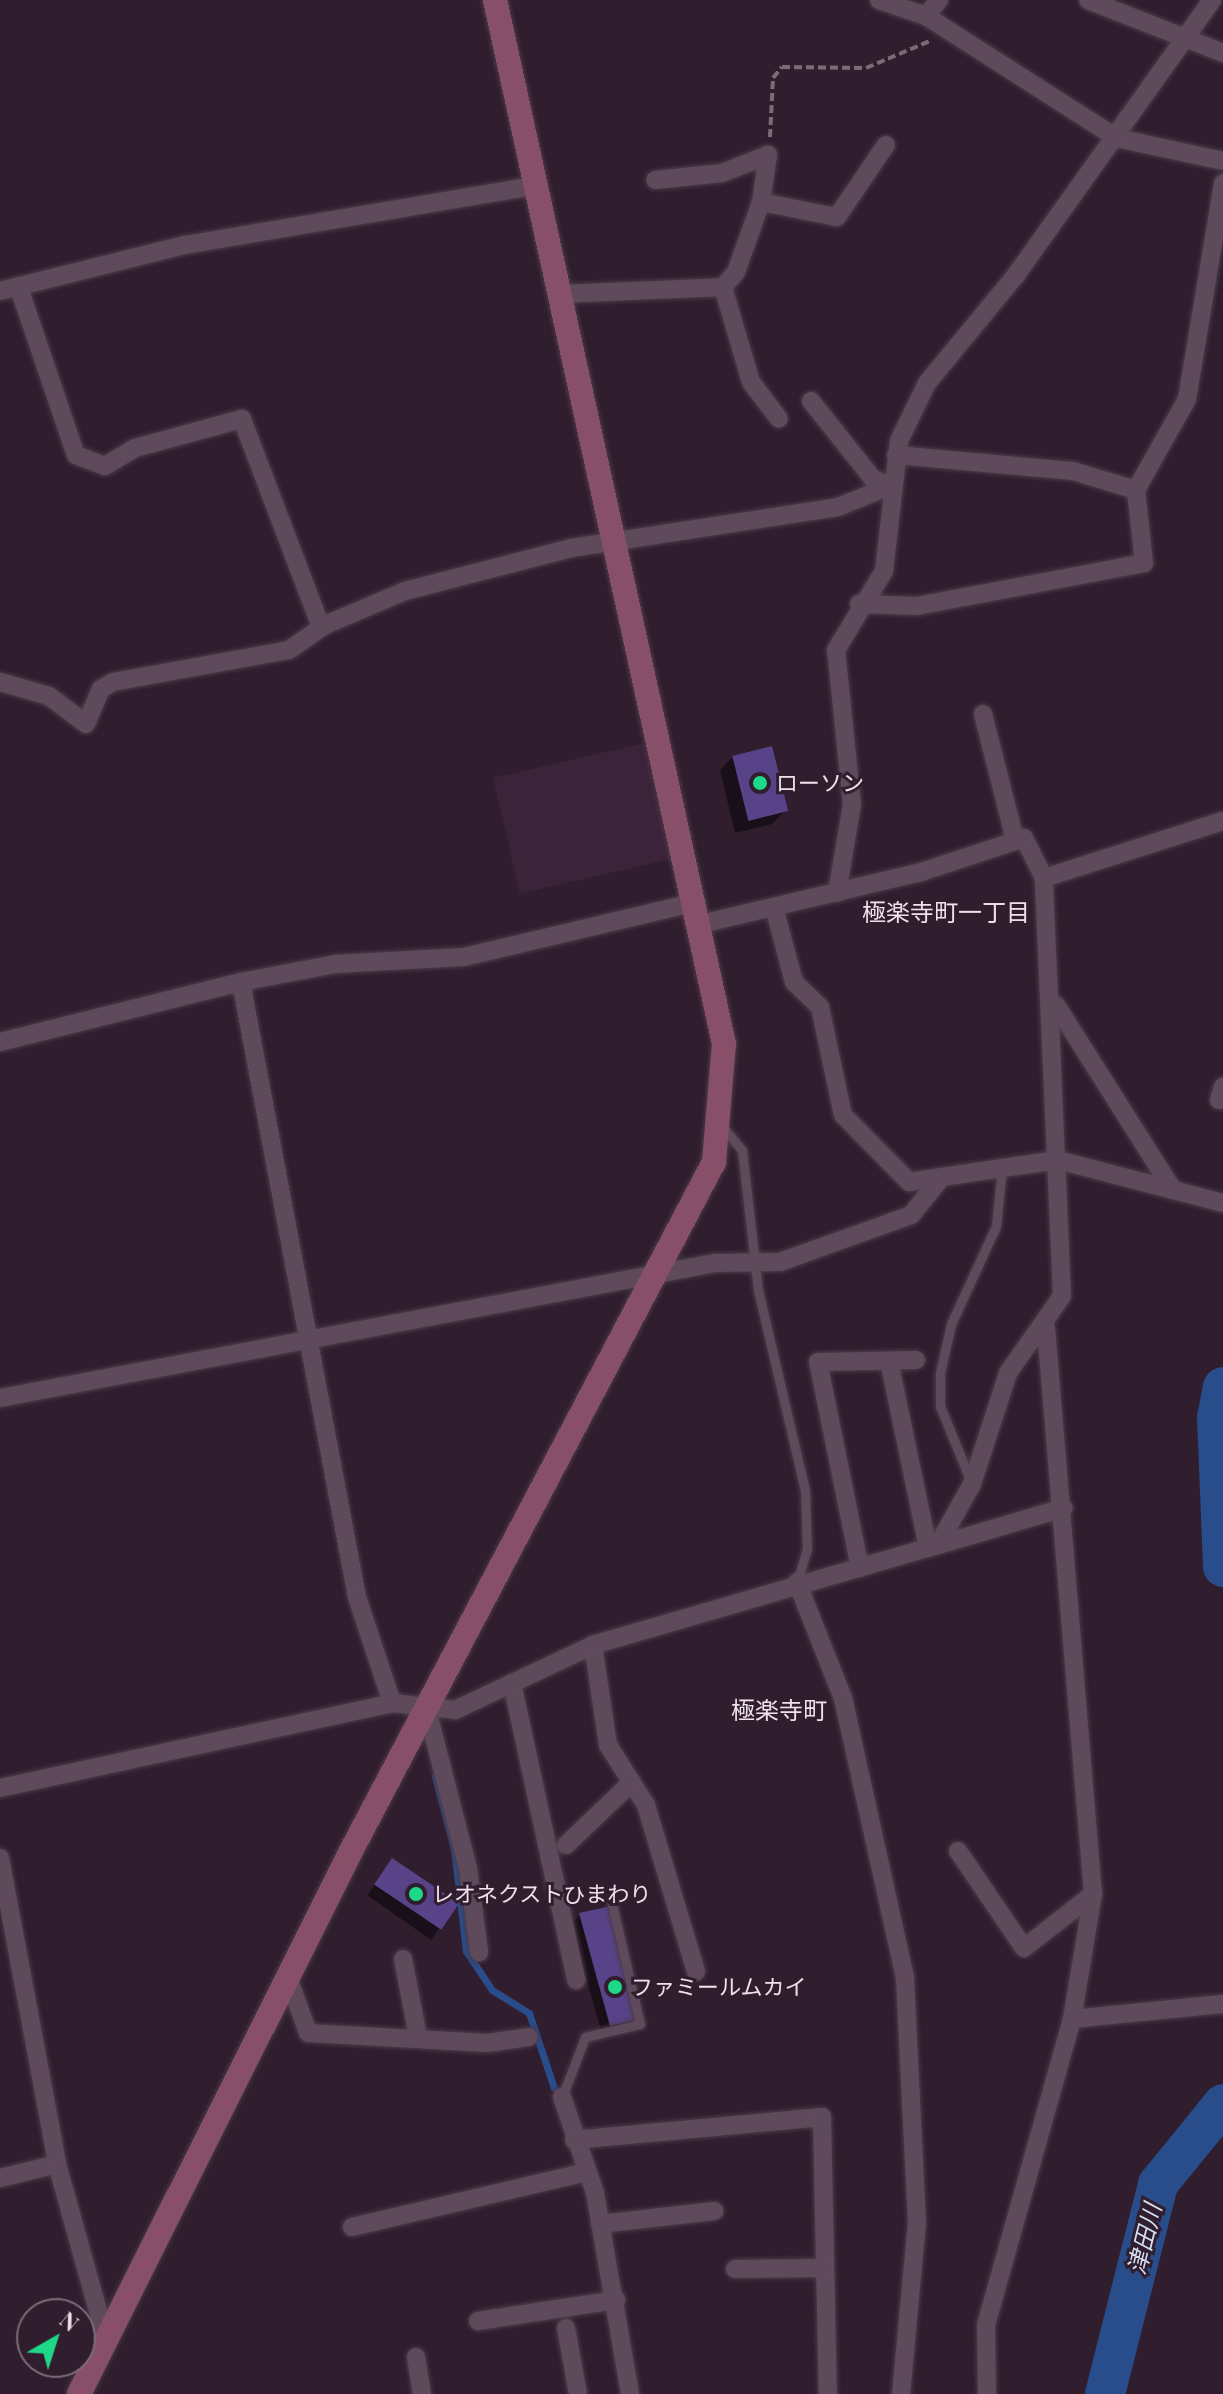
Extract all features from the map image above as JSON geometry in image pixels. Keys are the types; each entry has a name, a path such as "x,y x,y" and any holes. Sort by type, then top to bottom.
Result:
{"street":[{"path":"80,2394 288,1977 658,1278 714,1162 720,1124 724,1044 699,913 534,186 495,0"},
{"path":"879,0 926,16 1117,138 1223,161"},
{"path":"926,16 939,0"},
{"path":"1088,0 1223,53"},
{"path":"837,893 852,804 836,650 859,604 884,571 890,486 896,455 927,383 1117,138 1212,0"},
{"path":"761,202 837,217 868,186 886,145"},
{"path":"559,294 723,287 736,272 761,202 768,155 722,173 655,180"},
{"path":"859,604 917,606 1144,563 1136,490 1187,399 1223,183"},
{"path":"0,291 185,245 534,186"},
{"path":"723,287 746,384 779,419"},
{"path":"19,288 76,455 105,466 150,443 242,419 321,627"},
{"path":"811,401 873,479 890,486"},
{"path":"896,455 1073,471 1136,490"},
{"path":"0,682 49,696 86,724 101,689 113,682 289,650 321,627 372,602 498,564 838,507 890,486"},
{"path":"983,714 1015,840"},
{"path":"1044,878 1223,821"},
{"path":"0,1042 241,982 335,964 464,957 699,913 774,907 837,893 1024,838 1044,878 1055,1003 1062,1296 1046,1328 1022,1348 1008,1373 972,1484 933,1546"},
{"path":"774,907 794,982 820,1007 843,1115 909,1182 1058,1160 1222,1202"},
{"path":"241,982 357,1597 392,1703"},
{"path":"1055,1003 1173,1190"},
{"path":"0,1398 658,1278 715,1263 757,1265 911,1215 942,1177"},
{"path":"987,2394 986,2325 1072,2019 1093,1894 1064,1508 1046,1328"},
{"path":"860,1568 818,1362 916,1360"},
{"path":"889,1361 933,1546"},
{"path":"0,1788 392,1703 427,1710 455,1710 593,1645 797,1582 860,1568 1064,1508"},
{"path":"797,1582 843,1698 905,1978 917,2222 901,2394"},
{"path":"593,1645 608,1745 646,1805 696,1972"},
{"path":"512,1683 547,1903 576,1980"},
{"path":"427,1710 467,1831 479,1952"},
{"path":"566,1845 632,1782"},
{"path":"958,1851 1024,1948 1093,1894"},
{"path":"0,1858 57,2164 106,2340"},
{"path":"403,1959 418,2037"},
{"path":"288,1977 308,2033 487,2043 529,2037"},
{"path":"1072,2019 1223,2004"},
{"path":"483,2024 487,2043"},
{"path":"562,2097 600,2224 616,2300 630,2394"},
{"path":"574,2140 822,2117 828,2394"},
{"path":"0,2178 57,2164"},
{"path":"352,2227 586,2172"},
{"path":"600,2224 714,2211"},
{"path":"735,2269 825,2268"},
{"path":"478,2321 616,2300"},
{"path":"566,2328 578,2394"},
{"path":"416,2357 422,2394"}],"lane":[{"path":"720,1124 742,1150 757,1265 805,1491 807,1549 797,1582"},
{"path":"972,1484 940,1406 940,1373 951,1324 996,1226 1002,1168"},
{"path":"562,2097 585,2037 640,2024 611,1899"}],"path":[{"path":"768,155 773,78 782,67 866,68 920,50 944,29"}],"shaded area":[{"path":"644,743 671,859 520,894 493,778"}],"building":[{"name":"ローソン","path":"772,746 788,811 748,821 732,756"},
{"name":"レオネクストひまわり","path":"392,1858 459,1903 441,1930 374,1885"},
{"name":"ファミールムカイ","path":"611,1906 637,2020 610,2026 579,1913"}],"waterway":[{"name":"津田川","path":"1223,1387 1217,1417 1223,1567"},
{"path":"435,1776 454,1848 466,1951 492,1990 529,2013 554,2088"},
{"name":"津田川","path":"1105,2394 1158,2184 1223,2104"}],"place":[{"name":"ローソン","path":"760,783"},
{"name":"レオネクストひまわり","path":"416,1894"},
{"name":"ファミールムカイ","path":"615,1987"}],"district":[{"name":"極楽寺町一丁目","path":"946,912"},
{"name":"極楽寺町","path":"779,1710"}]}
